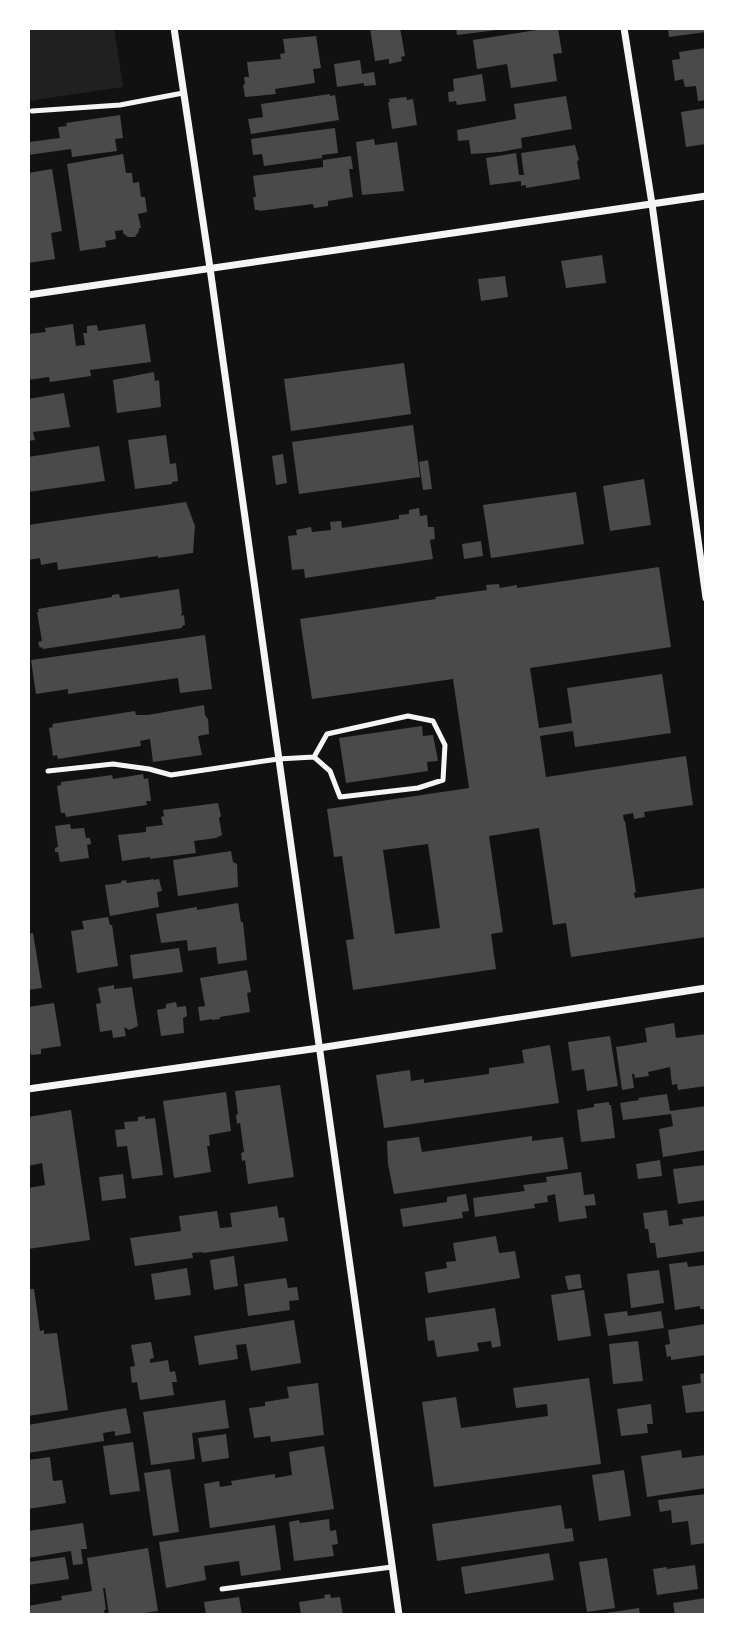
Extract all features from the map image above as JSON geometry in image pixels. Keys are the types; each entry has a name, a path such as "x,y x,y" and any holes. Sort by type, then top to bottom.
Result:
{"street":[{"path":"174,28 399,1615"},
{"path":"624,28 652,204 706,598"},
{"path":"28,295 706,196"},
{"path":"28,1089 319,1048 706,988"}],"lane":[{"path":"32,111 120,105 183,93"},
{"path":"48,771 113,764 171,775 278,759 314,757 330,771 340,797 418,788 443,780 445,745 433,721 408,716 327,734 314,757"},
{"path":"222,1589 392,1567"}],"shaded area":[{"path":"28,28 114,28 123,87 28,101"}],"building":[{"path":"370,28 400,28 405,56 401,57 402,61 389,64 389,59 375,61"},
{"path":"456,28 497,28 497,30 457,35"},
{"path":"558,28 562,53 553,54 557,81 511,88 507,64 477,69 473,40"},
{"path":"668,28 706,28 706,32 669,37"},
{"path":"316,36 321,68 313,69 315,83 275,89 276,94 245,97 244,77 249,77 247,62 281,59 280,54 285,53 283,39"},
{"path":"706,48 706,100 698,101 696,86 685,87 683,79 675,81 672,60 680,59 679,52"},
{"path":"360,60 362,74 374,72 376,85 364,86 364,83 337,87 334,64"},
{"path":"482,74 486,101 457,105 456,101 449,102 448,92 454,91 453,79"},
{"path":"335,95 339,120 251,134 248,119 263,117 261,104"},
{"path":"566,96 572,129 521,138 522,148 500,152 471,154 469,140 458,141 457,130 516,119 514,104"},
{"path":"406,97 407,100 413,99 417,125 392,129 389,99"},
{"path":"706,108 706,144 686,147 681,112"},
{"path":"120,115 123,138 115,139 117,151 72,157 71,149 28,155 29,142 60,138 58,127 67,126 66,123"},
{"path":"335,128 338,153 322,155 322,158 264,166 262,154 253,155 251,139"},
{"path":"374,139 375,145 397,142 404,191 362,195 356,142"},
{"path":"575,145 580,179 526,188 526,185 521,186 521,181 490,185 486,158 516,153 519,175 524,175 521,153"},
{"path":"123,154 126,173 132,173 133,183 139,182 141,197 145,197 147,212 138,214 141,228 135,237 128,237 123,230 115,231 116,239 105,241 106,247 80,251 67,164"},
{"path":"351,156 353,169 349,169 353,197 328,201 328,206 314,208 313,204 255,210 253,176 323,167 323,160"},
{"path":"52,169 62,231 51,233 55,259 28,263 28,173"},
{"path":"602,255 606,283 566,288 561,261"},
{"path":"505,276 508,297 481,301 478,279"},
{"path":"73,324 76,346 85,345 83,333 87,333 87,326 97,325 98,331 145,324 151,362 90,370 91,376 50,382 49,377 28,380 28,334 46,332 45,328"},
{"path":"404,363 411,414 291,431 284,379"},
{"path":"154,372 155,381 159,380 161,407 117,413 113,380"},
{"path":"64,393 70,427 33,432 35,440 28,441 28,399"},
{"path":"413,425 420,477 299,494 292,442"},
{"path":"166,435 170,464 176,463 178,481 135,489 128,440"},
{"path":"99,446 105,481 28,492 28,457"},
{"path":"283,454 287,483 276,485 272,456"},
{"path":"428,460 432,489 423,490 419,462"},
{"path":"644,479 651,525 610,531 603,486"},
{"path":"576,492 584,544 491,558 483,505"},
{"path":"186,502 195,526 193,553 58,570 57,562 41,565 40,558 28,560 28,525"},
{"path":"419,508 420,516 427,515 428,527 434,527 435,539 430,540 433,559 305,578 304,569 292,570 288,536 297,535 296,530 311,527 312,532 331,530 330,522 341,521 342,528 399,519 399,515 409,514 409,510"},
{"path":"481,541 483,556 464,559 462,544"},
{"path":"659,567 671,647 530,668 539,728 572,723 567,688 662,674 671,733 575,747 573,731 540,736 546,777 686,756 693,805 644,812 645,817 634,819 633,813 623,815 635,898 705,888 706,937 571,957 566,923 553,925 539,828 489,836 503,932 491,934 496,969 353,990 346,940 354,939 342,856 334,857 327,809 469,788 453,679 312,699 300,619 487,590 486,585 499,584 500,588 517,585 517,588","holes":["428,844 440,928 395,934 383,850"]},
{"path":"179,589 181,616 184,615 185,625 182,628 40,648 38,642 42,641 38,609 119,594 120,598"},
{"path":"205,635 212,689 180,693 178,678 68,694 68,689 36,694 31,660"},
{"path":"204,705 209,734 198,736 202,755 153,762 150,739 140,741 141,746 58,759 57,755 53,756 49,728 53,727 52,724 135,711 136,715 148,715"},
{"path":"422,726 423,736 433,735 438,761 427,762 428,771 346,783 339,738"},
{"path":"143,774 144,779 148,778 151,801 146,801 147,805 66,817 65,813 61,813 57,786 61,785 61,782"},
{"path":"218,803 222,835 194,841 196,853 122,861 118,835 146,832 146,827 163,825 163,810"},
{"path":"70,824 71,829 84,828 86,838 90,838 91,844 87,845 89,858 60,862 58,852 55,852 58,847 55,826"},
{"path":"231,851 233,862 237,864 238,887 178,896 173,860"},
{"path":"159,879 162,891 157,892 159,907 110,916 105,885 126,880 127,883"},
{"path":"238,903 247,960 218,964 216,947 188,951 187,940 161,943 156,914"},
{"path":"108,917 112,925 118,966 77,973 71,931 84,929 82,921"},
{"path":"33,933 42,988 28,990 28,934"},
{"path":"179,948 183,972 133,979 130,955"},
{"path":"247,970 251,992 247,993 250,1012 200,1021 198,1007 205,1006 200,978"},
{"path":"114,985 114,989 132,987 138,1026 129,1030 124,1027 126,1036 113,1038 112,1030 100,1032 96,1004 101,1003 98,988"},
{"path":"176,1002 177,1007 186,1006 187,1016 183,1018 184,1033 161,1036 157,1010"},
{"path":"54,1003 61,1046 41,1049 41,1054 31,1055 30,1051 28,1052 28,1007"},
{"path":"674,1023 676,1038 706,1034 706,1086 678,1090 677,1084 672,1085 670,1067 648,1072 649,1076 635,1078 632,1074 634,1088 622,1090 616,1047 647,1042 645,1028"},
{"path":"610,1036 618,1086 587,1091 584,1069 572,1071 568,1042"},
{"path":"550,1045 559,1103 384,1128 376,1075 410,1070 411,1081 424,1079 424,1083 489,1074 489,1068 524,1063 522,1050"},
{"path":"280,1085 294,1177 248,1184 245,1160 242,1161 241,1153 244,1152 240,1123 237,1124 235,1091"},
{"path":"226,1092 231,1131 209,1135 210,1146 207,1146 211,1172 174,1178 163,1101"},
{"path":"667,1094 670,1111 706,1106 706,1150 663,1157 659,1129 673,1126 671,1114 623,1120 620,1103"},
{"path":"609,1102 615,1138 581,1142 577,1110"},
{"path":"71,1110 90,1240 28,1249 28,1188 45,1185 42,1163 28,1166 28,1117"},
{"path":"145,1116 145,1119 155,1118 163,1175 132,1179 127,1146 117,1147 115,1130 125,1129 124,1122 138,1121 138,1117"},
{"path":"532,1136 532,1141 563,1137 568,1169 394,1194 387,1141 419,1137 422,1152"},
{"path":"660,1160 662,1176 638,1179 636,1164"},
{"path":"706,1165 706,1200 678,1204 673,1169"},
{"path":"581,1172 584,1195 594,1194 596,1205 585,1206 587,1218 559,1222 555,1194 547,1196 548,1202 534,1204 535,1208 475,1217 473,1198 525,1191 523,1185 547,1182 546,1177"},
{"path":"123,1174 126,1198 102,1201 99,1177"},
{"path":"466,1194 469,1211 462,1212 463,1218 403,1227 400,1209 447,1202 447,1197"},
{"path":"277,1206 279,1218 284,1217 288,1241 192,1253 193,1258 135,1266 130,1238 181,1231 179,1216 217,1211 220,1228 232,1227 230,1213"},
{"path":"667,1210 669,1226 683,1224 682,1219 706,1216 706,1251 657,1258 655,1243 650,1243 648,1229 645,1229 643,1213"},
{"path":"496,1236 499,1253 515,1251 520,1278 428,1293 425,1272 447,1268 446,1262 456,1261 453,1243"},
{"path":"234,1256 238,1286 214,1290 210,1260"},
{"path":"687,1262 688,1267 706,1265 706,1309 700,1309 700,1306 675,1310 669,1264"},
{"path":"187,1268 191,1295 155,1300 151,1274"},
{"path":"659,1270 664,1303 631,1308 627,1274"},
{"path":"580,1274 582,1288 568,1290 565,1276"},
{"path":"286,1278 288,1288 297,1287 299,1300 289,1301 290,1310 248,1316 244,1284"},
{"path":"28,1289 34,1289 40,1331 44,1330 44,1334 57,1333 68,1410 28,1416"},
{"path":"584,1290 591,1336 558,1341 551,1295"},
{"path":"495,1308 501,1346 492,1348 491,1341 477,1343 479,1351 437,1357 434,1340 428,1341 425,1318"},
{"path":"627,1311 628,1316 661,1311 664,1328 608,1336 604,1314"},
{"path":"294,1320 301,1363 251,1371 246,1344 236,1345 238,1359 199,1365 194,1336"},
{"path":"705,1324 706,1355 671,1360 671,1356 667,1357 665,1345 670,1344 668,1330"},
{"path":"638,1341 643,1381 613,1384 609,1344"},
{"path":"151,1342 154,1358 150,1359 150,1363 168,1360 170,1372 175,1371 177,1382 172,1382 174,1395 140,1400 137,1382 132,1383 130,1367 135,1366 131,1345"},
{"path":"706,1373 706,1411 686,1413 682,1386 701,1383 700,1374"},
{"path":"589,1378 601,1464 434,1487 422,1402 456,1397 461,1428 548,1416 547,1404 516,1408 513,1388"},
{"path":"318,1383 324,1435 271,1442 270,1436 254,1438 249,1408 289,1398 287,1387"},
{"path":"225,1400 229,1428 192,1433 195,1459 151,1465 143,1412"},
{"path":"651,1404 653,1424 647,1424 648,1433 621,1436 617,1409"},
{"path":"126,1408 131,1433 115,1436 115,1431 103,1433 104,1441 28,1453 28,1425"},
{"path":"226,1434 229,1458 202,1462 198,1438"},
{"path":"133,1442 140,1491 110,1495 103,1446"},
{"path":"324,1446 334,1509 210,1528 204,1484 219,1481 220,1487 232,1485 231,1481 275,1474 275,1478 292,1475 289,1452"},
{"path":"681,1450 682,1458 706,1455 706,1488 647,1497 641,1456"},
{"path":"50,1457 53,1481 62,1480 66,1503 28,1509 28,1460"},
{"path":"170,1469 179,1532 153,1536 144,1473"},
{"path":"624,1470 631,1516 599,1521 592,1475"},
{"path":"706,1494 706,1543 691,1545 688,1521 672,1523 671,1510 660,1512 658,1500"},
{"path":"561,1505 565,1529 572,1528 574,1541 437,1561 432,1524"},
{"path":"329,1519 330,1531 336,1530 338,1544 332,1545 334,1556 294,1561 289,1522"},
{"path":"83,1523 87,1549 81,1549 83,1564 73,1565 71,1551 28,1558 28,1531"},
{"path":"275,1525 281,1570 241,1576 239,1561 204,1566 206,1580 166,1588 159,1542"},
{"path":"148,1548 158,1611 109,1615 103,1588 105,1615 28,1615 28,1606 62,1600 61,1596 92,1591 87,1558"},
{"path":"549,1553 554,1580 465,1594 461,1567"},
{"path":"65,1557 69,1579 28,1585 28,1562"},
{"path":"607,1558 615,1608 587,1612 579,1562"},
{"path":"695,1565 698,1589 657,1595 653,1569"},
{"path":"330,1594 331,1598 340,1597 343,1615 301,1615 299,1602 325,1598 324,1595"},
{"path":"239,1597 242,1615 206,1615 204,1602"},
{"path":"706,1598 706,1615 675,1615 673,1603"},
{"path":"639,1608 640,1615 606,1615 606,1613"}]}
